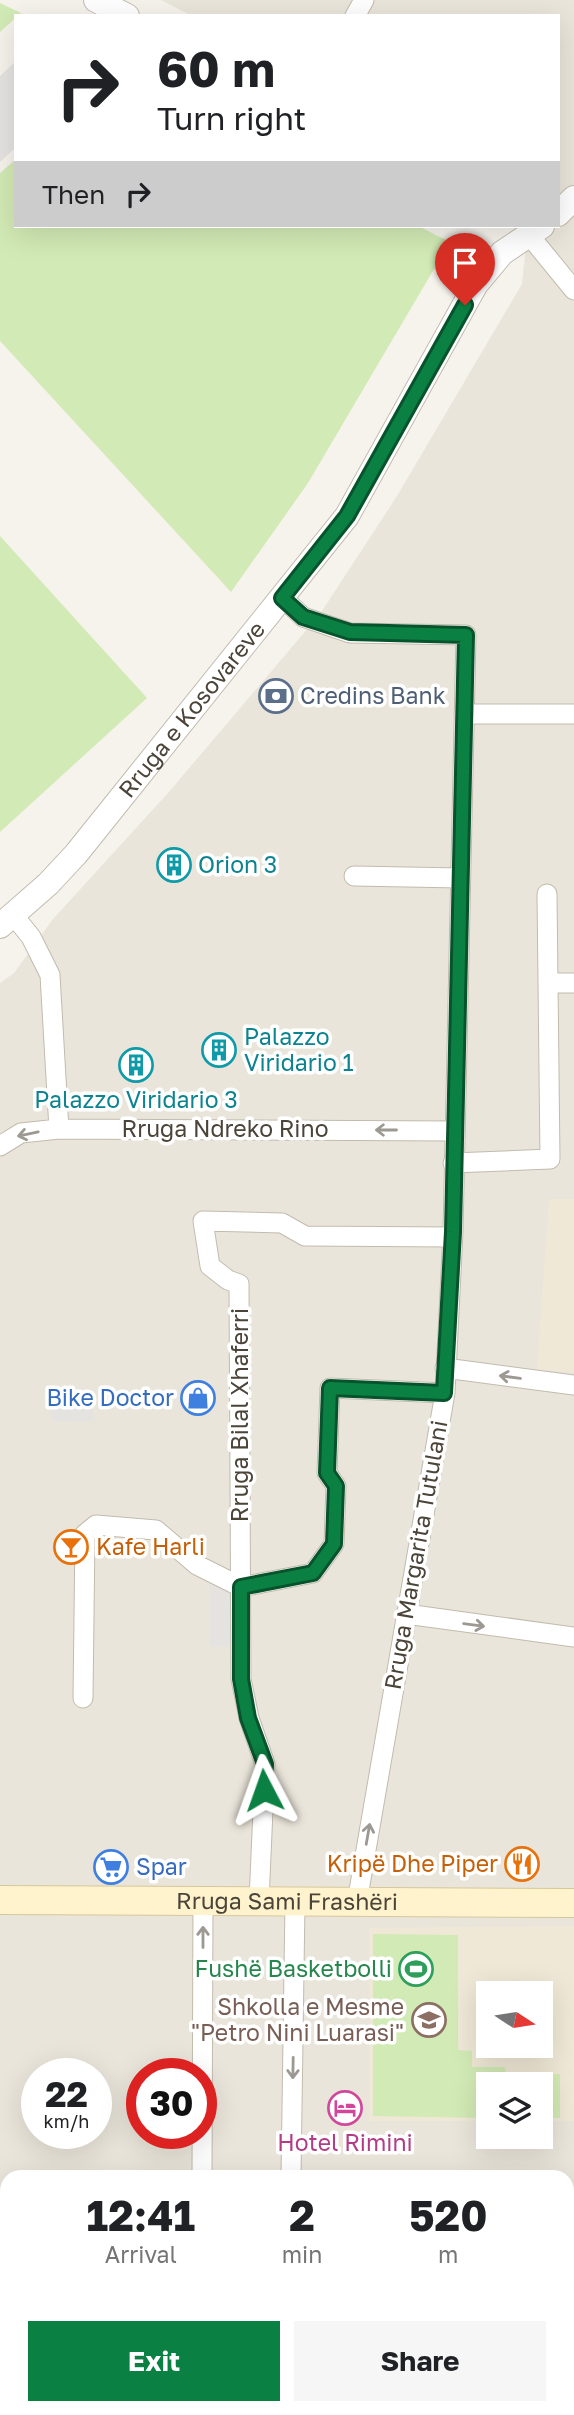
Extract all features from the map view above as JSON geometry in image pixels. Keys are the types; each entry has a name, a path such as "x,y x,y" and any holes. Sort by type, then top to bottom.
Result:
{"main road":[{"name":"Rruga Sami Frashëri","path":"0,1900 574,1903"}],"street":[{"path":"96,0 123,14"},
{"path":"560,212 574,198"},
{"path":"529,229 574,290"},
{"name":"Rruga e Kosovareve","path":"7,921 76,854 353,506 476,284 502,253 529,229"},
{"name":"Rruga Margarita Tutulani","path":"282,598 303,617 350,632 466,635 452,1237 444,1393 357,1902"},
{"path":"464,714 574,714"},
{"path":"354,876 460,878"},
{"path":"453,1163 550,1159 547,894"},
{"path":"7,921 31,937 50,975 59,1129"},
{"path":"548,983 574,984"},
{"name":"Rruga Ndreko Rino","path":"0,1146 21,1133 59,1129 454,1130"},
{"name":"Rruga Bilal Xhaferri","path":"260,1901 265,1764 248,1718 241,1679 239,1284 228,1280 210,1266 202,1221 282,1223 305,1236 452,1237"},
{"path":"445,1368 574,1385"},
{"path":"83,1698 85,1534 96,1525 156,1530 197,1565 241,1587 313,1573 334,1544 336,1486 327,1473 330,1388 444,1393"},
{"path":"406,1614 574,1637"},
{"path":"202,2170 203,1901"},
{"path":"291,2170 295,1902"}],"shaded area":[{"path":"161,0 574,0 574,2170 0,2170 0,983 14,973 53,919 168,793 320,614 397,496 522,284 528,228 560,228 560,14 188,14"},
{"path":"14,63 14,149 0,162 0,76"},
{"path":"549,1199 574,1199 574,1372 537,1369"},
{"path":"53,1390 93,1390 93,1422 52,1421"},
{"path":"209,1571 241,1587 241,1646 210,1647"},
{"name":"Shkolla e Mesme \"Petro Nini Luarasi\"","path":"574,1926 574,2121 553,2121 553,2072 476,2072 476,2121 369,2121 369,1928"}],"green space":[{"path":"0,3 21,13 14,14 14,19 0,32"},
{"path":"14,161 14,228 422,228 450,242 308,483 231,592 0,341 0,173"},
{"path":"0,536 147,698 0,832"},
{"path":"373,1934 458,1935 458,2050 472,2051 472,2067 505,2067 506,2072 476,2072 476,2118 373,2116"},
{"path":"553,2074 560,2074 560,2118 553,2118"}],"place":[{"name":"Credins Bank","path":"276,696"},
{"name":"Orion 3","path":"174,865"},
{"name":"Palazzo Viridario 1","path":"219,1050"},
{"name":"Palazzo Viridario 3","path":"136,1065"},
{"name":"Bike Doctor","path":"198,1398"},
{"name":"Kafe Harli","path":"71,1547"},
{"name":"Kripë Dhe Piper","path":"522,1864"},
{"name":"Spar","path":"111,1867"},
{"name":"Fushë Basketbolli","path":"416,1969"},
{"name":"Shkolla e Mesme \"Petro Nini Luarasi\"","path":"429,2020"},
{"name":"Hotel Rimini","path":"345,2108"}],"route":[{"path":"264,1790 265,1764 248,1718 241,1679 241,1587 313,1573 334,1544 336,1486 327,1473 330,1388 444,1393 453,1232 466,635 350,632 303,617 282,598 347,516 465,305"}]}
